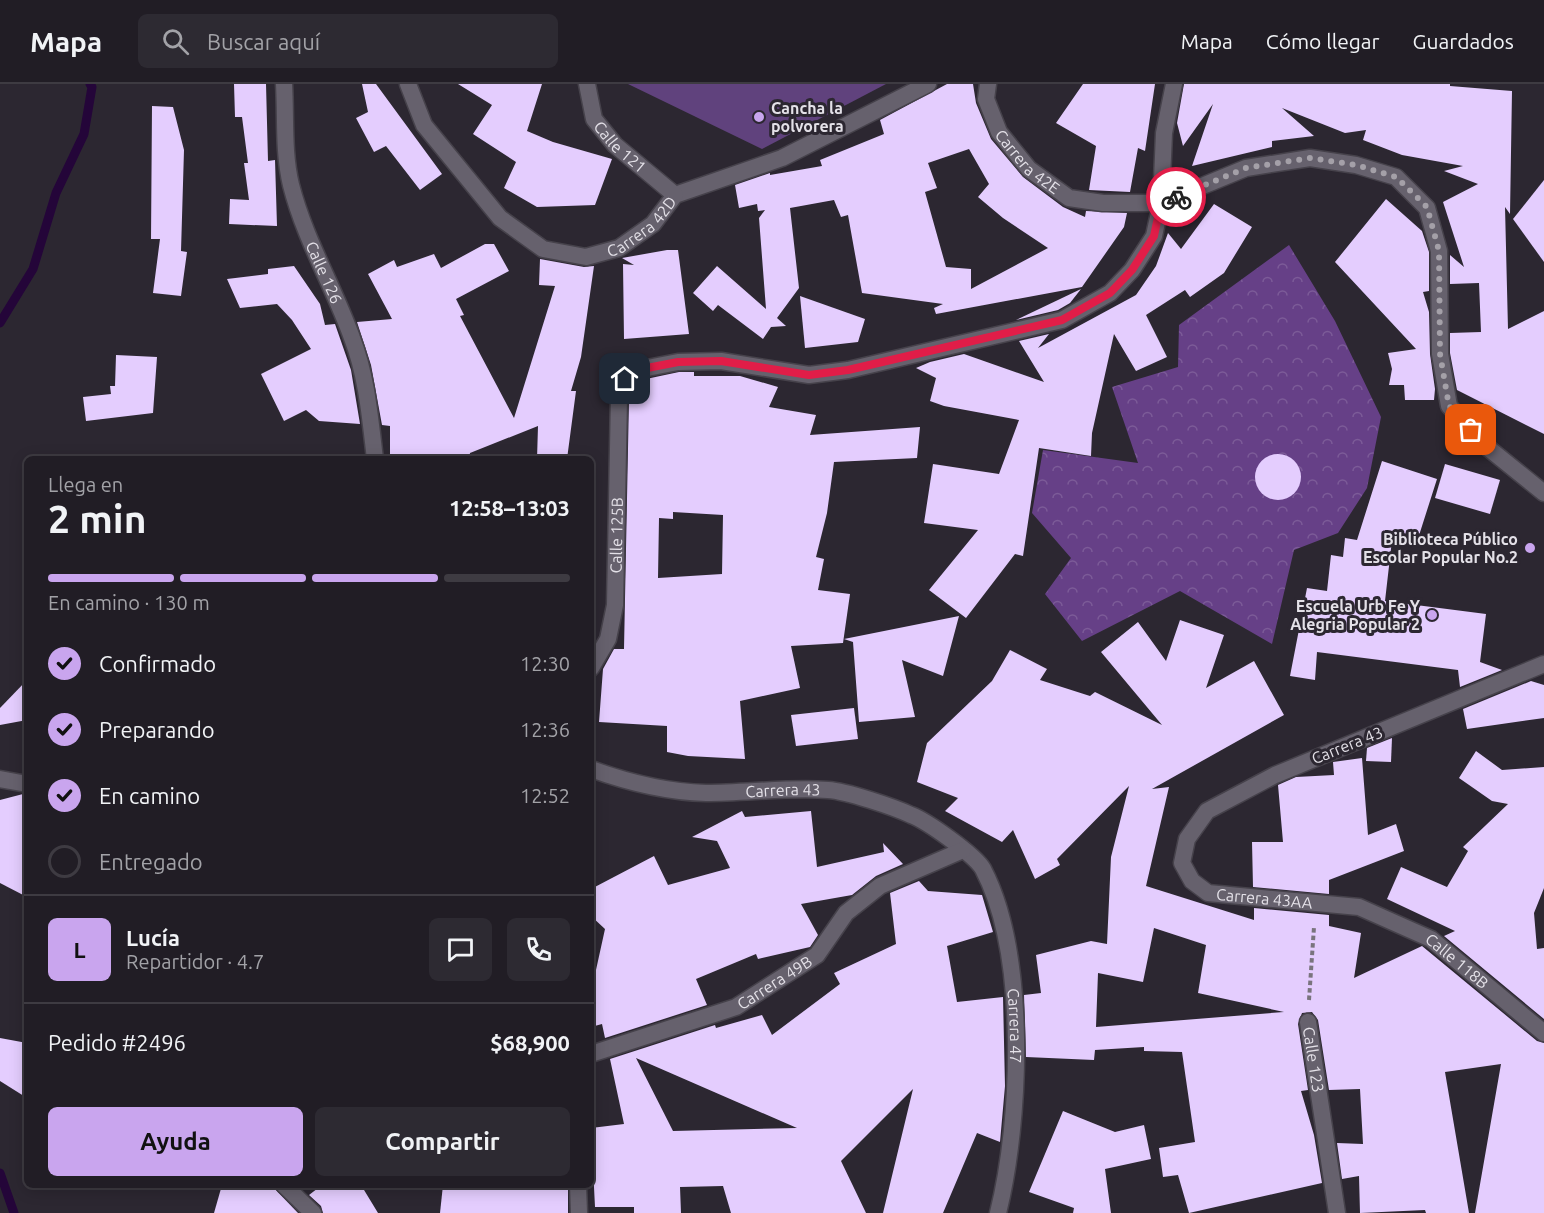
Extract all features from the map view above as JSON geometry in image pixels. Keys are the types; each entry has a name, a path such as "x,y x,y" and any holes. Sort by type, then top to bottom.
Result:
{"street":[{"name":"Calle 126","path":"284,84 290,181 312,251 353,339 369,399 375,456"},
{"name":"Carrera 42D","path":"408,84 424,125 500,218 543,249 586,257 619,248 652,224 675,195 782,158 928,84"},
{"name":"Calle 121","path":"587,84 594,120 615,145 675,195"},
{"path":"1161,203 1164,133 1174,84"},
{"name":"Carrera 42E","path":"987,92 999,132 1029,169 1069,198 1103,203 1161,203 1246,168 1310,158 1356,165 1396,177 1427,207 1439,251 1440,354 1449,406 1482,443 1544,493"},
{"name":"Calle 125B","path":"594,663 609,639 615,605 619,397 625,379 642,369 678,362 721,361 809,375 848,370 1062,320 1110,293 1132,270 1154,236 1161,203"},
{"name":"Carrera 43","path":"1182,862 1186,838 1207,812 1275,775 1544,664"},
{"name":"Carrera 43","path":"594,770 629,783 704,793 830,790 912,815 963,850"},
{"path":"0,778 24,783"},
{"name":"Carrera 49B","path":"594,1056 736,1007 817,955 846,913 880,886 963,850"},
{"name":"Carrera 47","path":"963,850 982,868 1000,918 1011,969 1016,1045 1015,1109 998,1213"},
{"name":"Carrera 43AA","path":"1182,862 1192,881 1208,893 1359,907"},
{"name":"Calle 118B","path":"1359,907 1431,939 1544,1033"},
{"name":"Calle 123","path":"1308,1022 1337,1213"},
{"path":"287,1188 313,1213"},
{"path":"578,1188 579,1213"}],"path":[{"name":"Calle 123","path":"1308,1022 1316,903"}],"shaded area":[{"name":"Cancha la polvorera","path":"628,84 886,84 762,149"}],"green space":[{"path":"1289,245 1335,321 1381,417 1367,488 1338,533 1294,550 1272,644 1180,591 1082,641 1045,594 1071,558 1032,513 1043,450 1138,463 1112,387 1178,367 1179,325"}],"building":[{"path":"234,84 266,84 268,161 275,160 277,226 229,224 230,199 249,200 244,163 248,163 242,117 235,117"},
{"path":"362,84 376,84 442,174 420,190 386,146 374,152 356,118 368,112"},
{"path":"458,84 542,84 527,131 553,142 612,159 595,205 537,207 504,188 516,162 473,134 492,105"},
{"path":"947,84 973,84 976,103 991,139 1023,177 1063,207 1085,217 1086,211 1127,213 1124,227 1082,287 936,314 934,308 943,304 862,293 848,215 841,217 834,200 790,208 799,288 777,318 786,326 771,327 763,339 718,305 713,311 693,293 717,266 766,309 759,218 765,210 758,211 757,204 739,208 735,185 770,173 770,175 822,166 820,160 884,134 880,120","holes":["969,149 989,184 978,197 1003,218 1048,248 971,289 971,269 946,267 925,192 937,188 928,163"]},
{"path":"1083,84 1155,84 1145,151 1138,148 1130,192 1089,190 1096,146 1056,123"},
{"path":"1184,84 1450,84 1450,86 1512,91 1510,214 1505,207 1508,329 1544,311 1544,434 1457,390 1450,353 1450,333 1481,332 1479,283 1450,284 1450,255 1464,267 1443,202 1478,184 1444,171 1463,166 1402,155 1363,140 1366,130 1345,133 1282,108 1314,136 1272,141 1272,147 1192,166 1213,104 1183,146 1177,123"},
{"path":"152,106 173,107 184,150 181,251 187,252 181,296 153,293 160,239 151,239"},
{"path":"1544,180 1544,262 1513,219"},
{"path":"1386,199 1422,231 1429,252 1429,291 1423,292 1429,312 1434,400 1405,400 1404,385 1389,385 1392,369 1388,353 1416,349 1335,262"},
{"path":"1214,204 1252,227 1224,273 1190,297 1185,290 1146,315 1167,357 1136,371 1114,334 1092,433 1091,456 1039,448 1023,556 1015,554 966,618 929,590 978,530 924,523 933,464 999,474 1019,420 944,406 930,401 936,378 916,368 930,362 964,354 1044,382 1019,341 1049,334 1038,348 1136,295 1156,266 1168,233 1181,249"},
{"path":"485,244 494,244 509,271 456,299 464,315 460,316 514,418 555,286 539,285 540,259 584,267 594,266 581,357 571,391 576,391 567,456 537,456 538,426 470,453 470,456 390,456 390,426 382,425 371,365 357,322 392,319 368,274 394,260 397,267 434,254 441,268"},
{"path":"678,250 689,334 624,339 623,264 634,265 622,258"},
{"path":"294,266 320,304 325,325 335,324 351,370 360,424 319,421 306,410 284,421 261,374 311,349 292,320 277,304 240,308 227,279 268,274 268,269"},
{"path":"1081,289 1070,303 1058,310 1016,320"},
{"path":"800,296 865,319 858,342 805,348"},
{"path":"116,355 157,357 153,413 86,421 83,397 111,394 110,386 115,386"},
{"path":"679,372 694,372 694,376 740,376 778,387 769,407 816,415 810,435 920,427 917,458 834,462 827,513 816,557 824,559 818,590 850,594 843,643 791,646 800,688 740,701 745,759 688,756 667,752 667,726 599,722 603,669 614,649 624,649 629,399 634,386 646,379","holes":["673,512 723,515 722,574 658,578 659,518 673,519"]},
{"path":"1278,454 1294,461 1301,477 1294,493 1278,500 1262,493 1255,477 1262,461"},
{"path":"1382,461 1437,479 1415,548 1392,540 1385,601 1486,614 1480,662 1502,670 1460,687 1458,670 1317,652 1315,680 1290,676 1307,588 1327,591 1331,555 1343,557 1345,538 1357,540"},
{"path":"1445,464 1500,480 1490,514 1435,498"},
{"path":"959,616 943,676 902,660 915,717 859,722 853,642 844,639"},
{"path":"1180,620 1224,635 1206,688 1254,661 1284,715 1152,789 1169,787 1146,886 1254,920 1254,908 1329,915 1329,926 1361,933 1354,978 1422,946 1537,1041 1544,1043 1544,1213 1475,1213 1501,1064 1445,1072 1469,1213 1426,1213 1425,1210 1360,1213 1359,1176 1342,1179 1337,1143 1363,1144 1360,1089 1329,1090 1318,1020 1312,1012 1302,1013 1298,1024 1308,1090 1301,1091 1314,1135 1322,1183 1189,1213 1178,1175 1163,1177 1159,1148 1195,1142 1182,1052 1144,1051 1144,1047 1095,1050 1094,1060 1026,1057 1024,995 1041,993 1036,955 1091,941 1107,944 1111,857 1129,786 1057,859 1060,865 1035,879 1013,830 1002,842 945,811 958,798 917,782 927,743 992,681 1010,650 1047,669 1040,680 1090,696 1095,692 1162,725 1101,652 1138,622 1166,661","holes":["1154,928 1206,945 1198,993 1284,1012 1096,1027 1098,973 1143,982"]},
{"path":"1531,681 1544,685 1544,718 1467,729 1463,709"},
{"path":"24,683 24,721 0,725 0,708"},
{"path":"854,708 858,739 796,746 791,715"},
{"path":"1392,738 1391,762 1366,761 1367,748"},
{"path":"1476,751 1502,770 1544,767 1544,888 1534,913 1537,949 1544,948 1544,1019 1444,936 1455,931 1387,899 1401,867 1447,887 1468,851 1463,847 1508,804 1492,801 1459,778"},
{"path":"1362,758 1368,835 1396,824 1404,851 1329,880 1329,894 1253,887 1252,842 1283,842 1278,785 1296,777 1334,775 1333,762"},
{"path":"24,794 24,895 0,883 0,800"},
{"path":"742,811 745,817 811,811 817,867 884,852 883,843 903,864 876,876 852,895 801,904 818,935 810,947 758,959 756,954 696,979 707,1005 605,1038 602,1024 594,1026 594,979 605,929 594,919 594,887 654,856 668,885 730,868 717,841 692,837"},
{"path":"919,881 928,891 982,895 993,932 947,946 957,1002 1003,997 1005,1086 1000,1142 977,1133 943,1213 883,1213 913,1089 841,1161 866,1213 731,1213 723,1186 680,1187 681,1213 634,1213 634,1207 595,1207 594,1128 624,1124 610,1059 715,1025 716,1028 762,1015 772,1035 840,984 834,973 896,944 890,893","holes":["636,1058 797,1128 673,1131"]},
{"path":"0,1038 24,1042 24,1096 0,1081"},
{"path":"1063,1111 1115,1132 1144,1125 1151,1159 1105,1169 1111,1213 1073,1213 1074,1208 1029,1192"},
{"path":"221,1188 274,1188 298,1213 214,1213"},
{"path":"318,1188 363,1188 378,1213 323,1213 321,1206 309,1195"},
{"path":"443,1188 568,1188 568,1213 440,1213"}],"waterway":[{"path":"0,323 33,269 56,193 84,134 92,87 90,84"},
{"path":"0,1173 14,1213"}],"way so far":[{"path":"1176,197 1246,168 1310,158 1356,165 1396,177 1427,207 1439,251 1440,354 1449,406 1471,430"}],"place":[{"name":"Cancha la polvorera","path":"759,117"},
{"name":"Biblioteca Público Escolar Popular No.2","path":"1530,548"},
{"name":"Escuela Urb Fe Y Alegria Popular 2","path":"1432,615"}],"route":[{"path":"625,379 642,369 678,362 721,361 809,375 848,370 1062,320 1110,293 1132,270 1154,236 1161,203 1176,197"}]}
